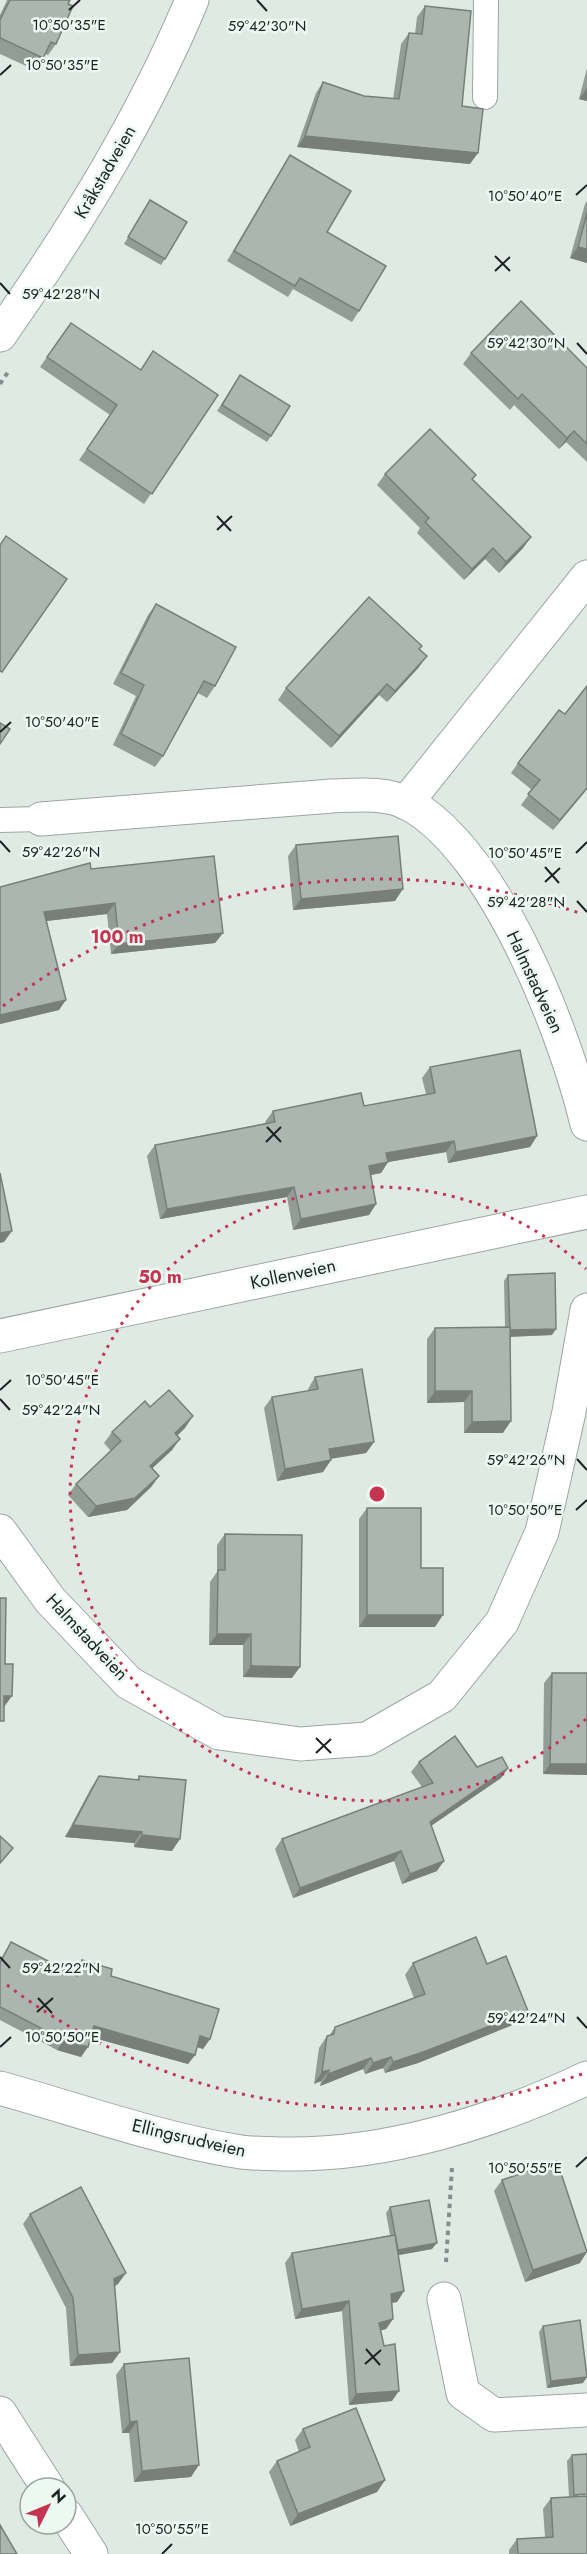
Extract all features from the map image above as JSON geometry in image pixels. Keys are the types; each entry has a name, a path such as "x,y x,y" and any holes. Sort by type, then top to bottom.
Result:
{"street":[{"name":"Kråkstadveien","path":"0,335 51,262 115,156 158,76 192,0"},
{"path":"406,803 587,577"},
{"name":"Halmstadveien","path":"41,819 332,796 366,795 406,803 429,817 451,838 501,910 558,1027 587,1124"},
{"name":"Kollenveien","path":"0,1336 587,1212"},
{"name":"Halmstadveien","path":"0,1531 50,1600 129,1683 219,1733 300,1744 367,1739 442,1696 502,1622 542,1533 569,1413 587,1310"},
{"name":"Ellingsrudveien","path":"0,2088 180,2139 243,2153 316,2154 383,2147 535,2102 587,2078"},
{"path":"444,2299 463,2393 494,2415 587,2410"},
{"path":"0,2413 40,2476"},
{"path":"78,2534 91,2554"}],"lane":[{"path":"485,97 486,0"},
{"path":"0,820 41,819"}],"path":[{"path":"444,2299 452,2163 449,2128"}],"building":[{"path":"10,0 70,0 68,4 73,6 56,44 51,42 43,58 0,38 0,20"},
{"path":"425,6 471,11 462,106 483,109 478,153 305,136 323,82 364,96 399,99 409,33 422,34"},
{"path":"290,155 351,191 327,232 386,266 359,311 300,278 295,286 234,251"},
{"path":"150,200 187,222 165,259 128,237"},
{"path":"587,213 587,249 578,247"},
{"path":"521,301 587,368 587,444 574,431 567,438 522,394 518,399 471,353"},
{"path":"71,323 141,370 153,351 218,395 152,494 87,449 117,405 47,357"},
{"path":"240,375 290,406 271,436 222,405"},
{"path":"430,429 476,475 472,479 531,537 506,562 493,548 472,569 425,522 429,518 385,474"},
{"path":"6,536 67,579 2,672 0,671 0,545"},
{"path":"369,597 422,646 419,649 427,656 395,691 387,684 339,736 286,688"},
{"path":"156,604 236,647 215,686 204,681 163,756 121,734 144,685 121,673"},
{"path":"587,686 587,788 560,820 528,794 540,780 518,763 559,710 565,714"},
{"path":"0,723 10,729 0,744"},
{"path":"398,836 403,889 301,899 296,845"},
{"path":"214,856 223,933 119,944 115,903 44,912 66,1000 0,1015 0,887 90,863 91,869"},
{"path":"520,1050 537,1136 456,1152 454,1141 386,1153 388,1162 369,1166 376,1204 301,1219 294,1187 167,1209 155,1145 275,1122 273,1111 361,1093 364,1106 435,1093 430,1067"},
{"path":"0,1173 12,1231 0,1233"},
{"path":"555,1273 556,1329 510,1330 508,1275"},
{"path":"510,1327 511,1421 472,1422 472,1391 435,1391 435,1328"},
{"path":"362,1369 374,1442 329,1449 331,1460 285,1469 272,1397 318,1389 315,1377"},
{"path":"169,1390 193,1416 175,1433 180,1439 150,1466 159,1476 135,1498 96,1506 76,1484 121,1441 112,1432 145,1401 150,1407"},
{"path":"367,1508 421,1508 421,1568 443,1568 443,1615 367,1615"},
{"path":"225,1534 302,1535 300,1667 251,1666 251,1634 217,1634 218,1570 225,1570"},
{"path":"0,1598 6,1598 5,1664 13,1664 12,1696 4,1696 4,1721 0,1721"},
{"path":"552,1673 587,1673 587,1764 550,1764"},
{"path":"455,1736 477,1767 502,1757 508,1768 430,1822 444,1861 410,1874 401,1851 300,1888 282,1839 433,1783 419,1762"},
{"path":"99,1776 139,1780 139,1776 186,1780 180,1839 142,1835 142,1832 73,1825"},
{"path":"0,1836 13,1848 0,1863"},
{"path":"476,1937 487,1964 506,1956 528,2011 393,2062 391,2057 373,2063 371,2058 328,2074 329,2070 322,2072 327,2036 334,2034 335,2027 425,1994 413,1963"},
{"path":"11,1942 77,1976 82,1960 112,1969 111,1976 219,2009 210,2039 200,2036 195,2055 94,2026 88,2047 64,2040 0,2007 0,1963"},
{"path":"557,2161 587,2252 533,2270 502,2180"},
{"path":"81,2187 126,2273 114,2279 120,2352 78,2355 73,2298 30,2214"},
{"path":"429,2200 437,2243 398,2250 390,2207"},
{"path":"395,2235 404,2291 391,2294 393,2319 379,2323 384,2346 395,2344 399,2391 356,2394 349,2301 302,2309 292,2253"},
{"path":"580,2320 587,2377 551,2381 543,2326"},
{"path":"189,2358 199,2465 142,2471 137,2421 130,2422 124,2364"},
{"path":"356,2408 385,2480 298,2514 277,2461 310,2447 303,2429"},
{"path":"587,2454 587,2494 574,2495 572,2455"},
{"path":"587,2496 587,2554 518,2554 517,2539 553,2537 551,2498"},
{"path":"0,2525 17,2554 0,2554"}]}
